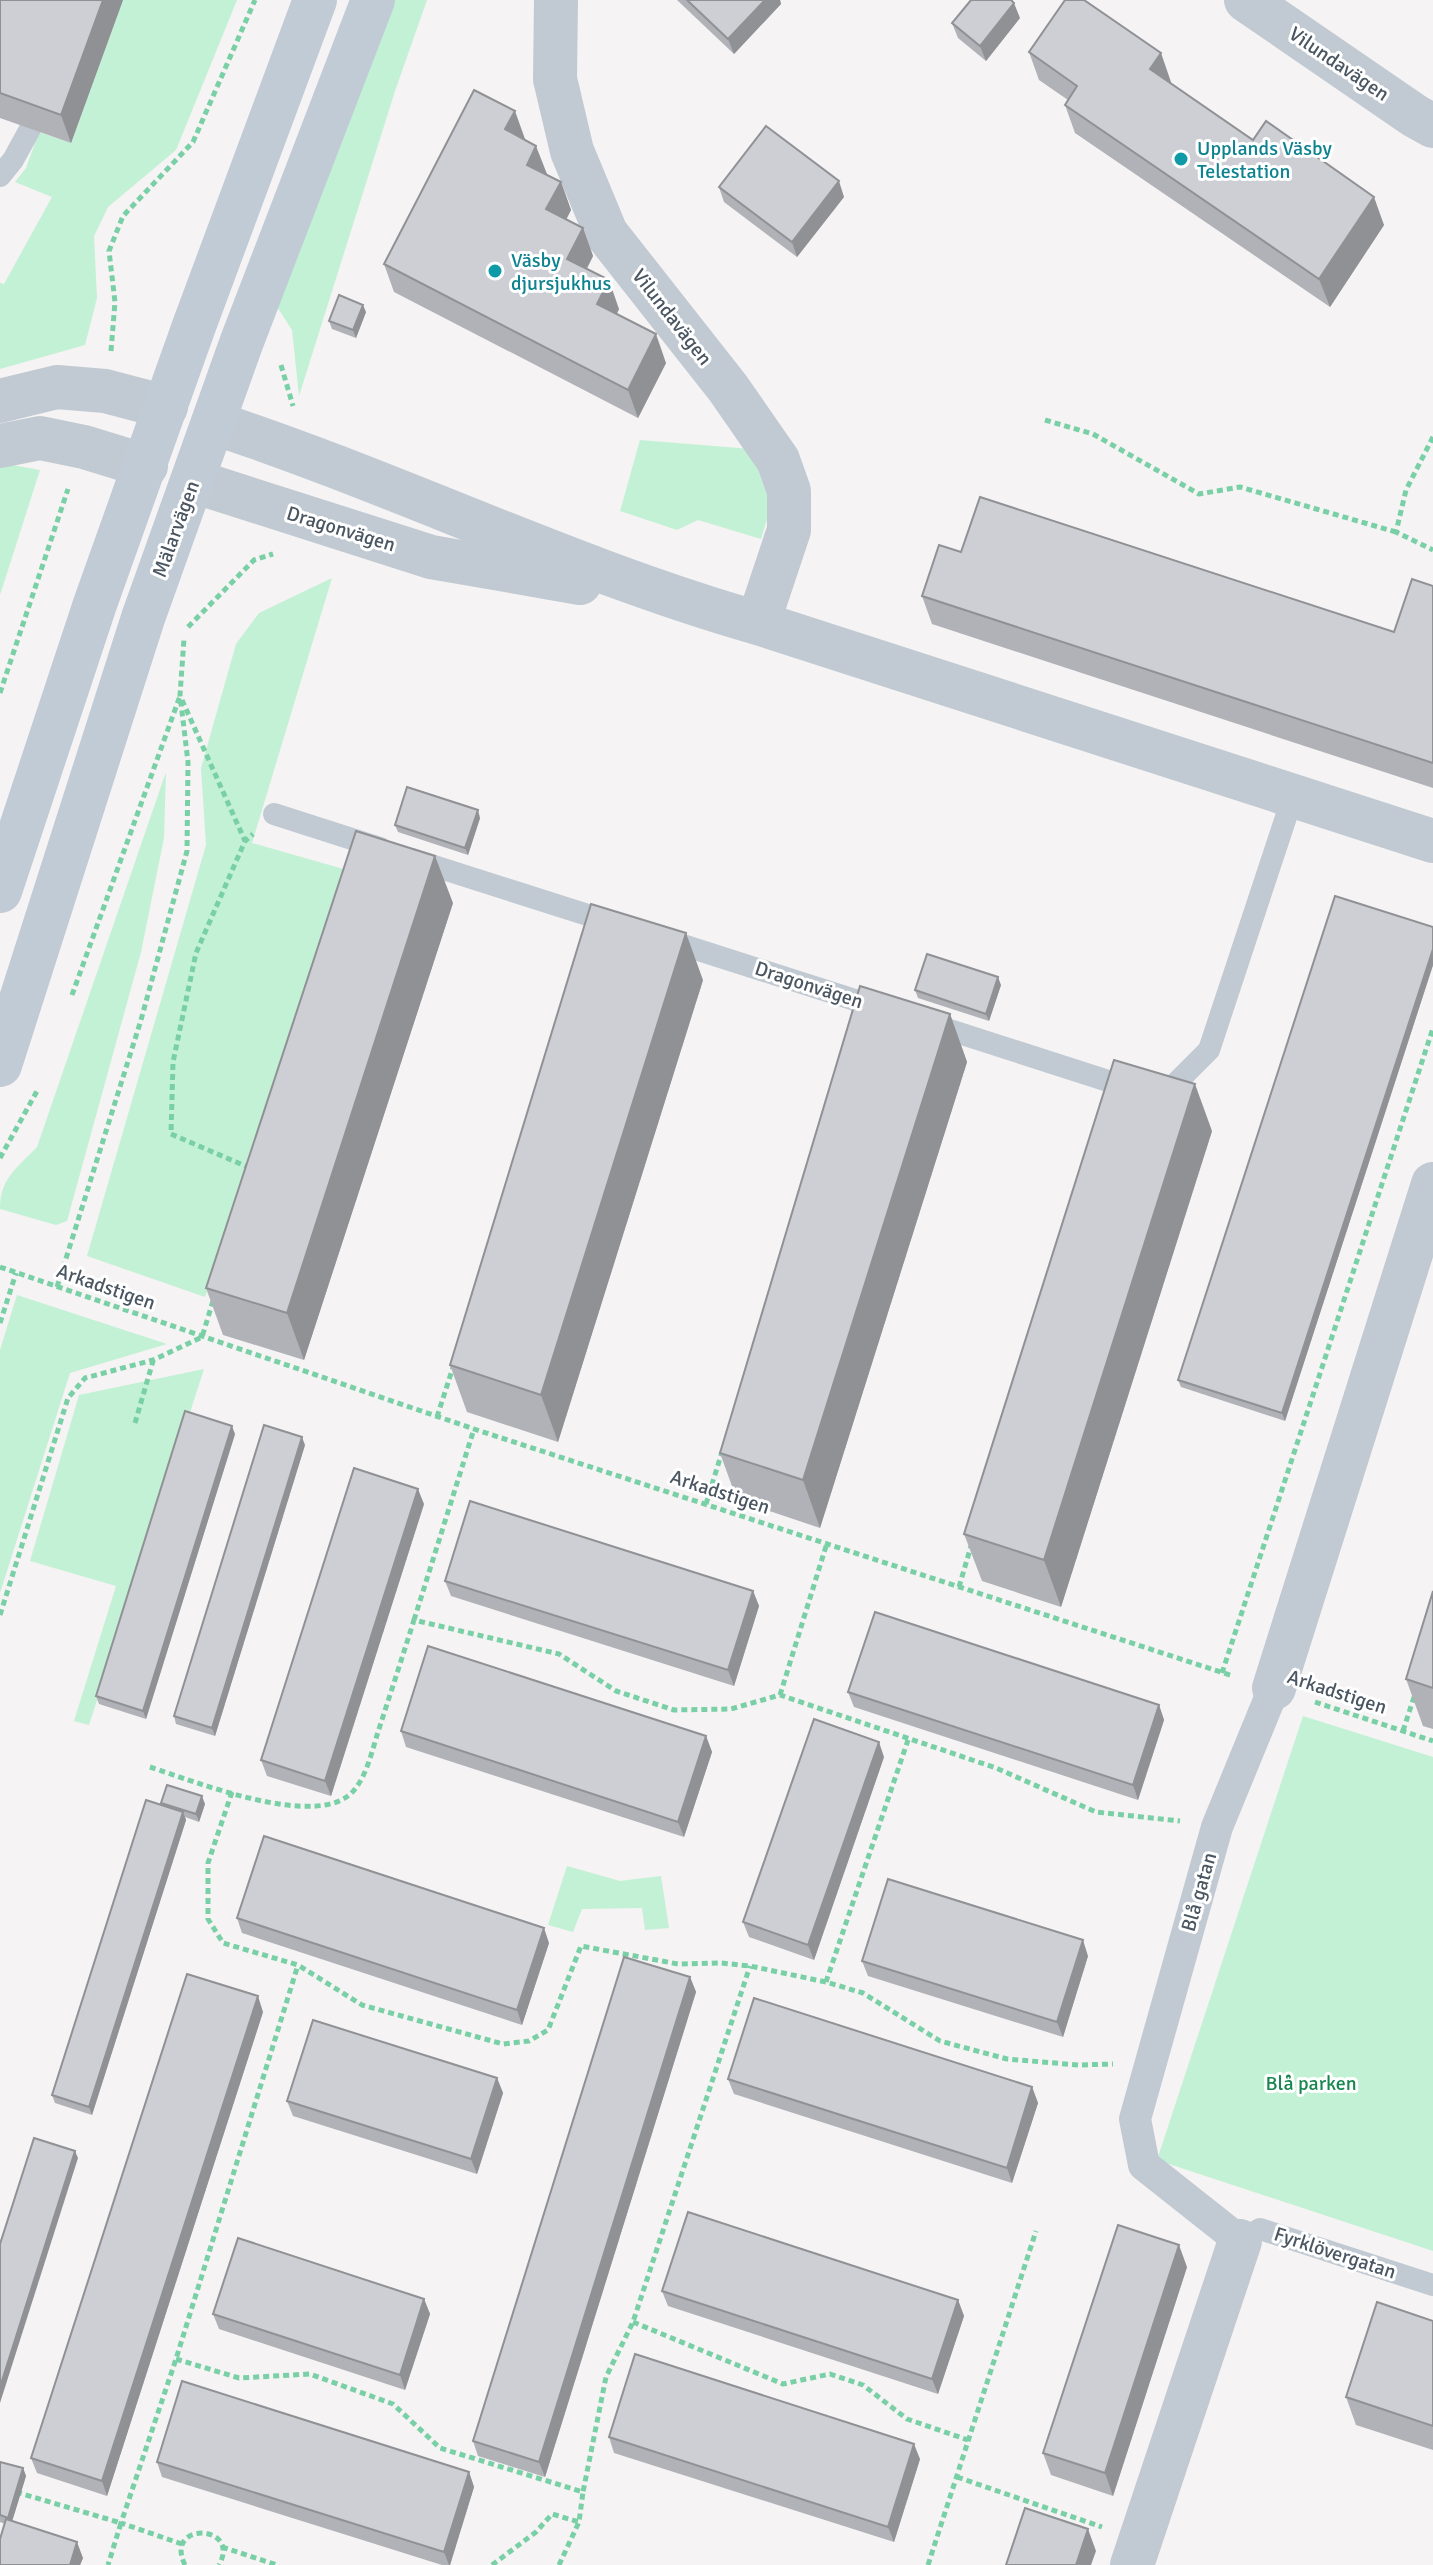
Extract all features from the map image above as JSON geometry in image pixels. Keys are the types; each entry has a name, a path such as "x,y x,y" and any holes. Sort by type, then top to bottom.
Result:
{"main road":[{"path":"0,891 95,604 315,0"},
{"name":"Mälarvägen","path":"0,1065 143,618 242,341 373,0"},
{"path":"166,407 214,423"},
{"path":"146,466 193,481"}],"street":[{"name":"Vilundavägen","path":"556,0 555,79 572,151 606,233 735,398 778,460 789,491 789,530 758,623"},
{"name":"Vilundavägen","path":"1246,0 1433,126"},
{"path":"0,401 57,387 105,391 166,407"},
{"name":"Dragonvägen","path":"214,423 293,449 680,601 758,623 1433,841"},
{"path":"0,446 40,438 84,447 146,466"},
{"name":"Dragonvägen","path":"193,481 431,557 680,601"},
{"name":"Blå gatan","path":"1240,2241 1144,2165 1135,2119 1217,1827 1274,1688 1432,1188"},
{"path":"1136,2552 1240,2241"}],"lane":[{"path":"0,176 30,129"},
{"name":"Dragonvägen","path":"274,814 1161,1098 1209,1050 1293,796"},
{"name":"Fyrklövergatan","path":"1240,2241 1260,2229 1433,2285"}],"path":[{"path":"111,357 115,302 109,251 123,216 193,142 255,0"},
{"path":"277,352 296,417"},
{"path":"1045,420 1093,434 1199,494 1240,487 1396,532 1433,550"},
{"path":"1396,532 1406,490 1433,437"},
{"path":"0,693 70,484"},
{"path":"57,1287 141,1020 187,851 188,762 180,695 184,631 254,560 277,553"},
{"path":"180,695 245,841"},
{"path":"69,1001 180,695"},
{"path":"254,1170 171,1134 173,1062 196,953 245,841 274,814"},
{"path":"1222,1673 1433,1028"},
{"path":"0,1158 38,1088"},
{"name":"Arkadstigen","path":"0,1267 437,1417 1433,1741"},
{"path":"0,1323 16,1273"},
{"path":"0,1615 68,1398 85,1378 153,1360 202,1337 216,1292"},
{"path":"437,1417 456,1357"},
{"path":"135,1423 153,1360"},
{"path":"150,1767 281,1806 307,1809 327,1806 354,1792 368,1764 474,1429"},
{"path":"706,1504 725,1444"},
{"path":"959,1587 973,1542"},
{"path":"780,1695 827,1543"},
{"path":"414,1620 559,1654 616,1691 674,1710 731,1709 780,1695 996,1768 1096,1812 1217,1827"},
{"path":"1403,1731 1416,1690"},
{"path":"826,1982 908,1740"},
{"path":"232,1792 208,1863 208,1919 223,1943 298,1965 362,2005 503,2044 529,2041 548,2030 581,1946 678,1964 750,1966 826,1982 863,1993 940,2041 1007,2059 1078,2065 1151,2064"},
{"path":"108,2565 176,2359 298,1965"},
{"path":"559,2565 579,2522 606,2377 633,2322 750,1966"},
{"path":"928,2565 1036,2231"},
{"path":"633,2322 783,2384 830,2374 863,2385 907,2419 968,2440"},
{"path":"176,2359 239,2378 310,2374 393,2404 440,2448 583,2492"},
{"path":"957,2477 1136,2552"},
{"path":"15,2492 182,2544"},
{"path":"492,2565 536,2532 552,2514 579,2522"},
{"path":"185,2565 181,2557 182,2544 192,2534 207,2532 219,2540 222,2547 219,2565"},
{"path":"222,2547 277,2565"}],"green space":[{"path":"123,0 237,0 176,150 108,207 94,236 97,298 85,345 0,369 0,283 4,284 52,197 15,182 26,168 39,132 71,143"},
{"path":"388,0 427,0 395,91 299,396 292,330 274,302"},
{"path":"640,440 751,449 771,506 761,539 698,520 677,530 620,511"},
{"path":"12,465 40,470 0,595 0,468"},
{"path":"332,578 252,843 347,870 205,1297 87,1256 206,845 201,768 236,644 259,613"},
{"path":"166,772 164,838 141,952 67,1221 56,1225 0,1209 6,1181 37,1147"},
{"path":"17,1295 167,1344 70,1373 0,1593 0,1350"},
{"path":"204,1369 89,1725 74,1721 116,1586 30,1561 79,1395"},
{"name":"Blå parken","path":"1303,1716 1433,1757 1433,2251 1157,2160"},
{"path":"567,1866 620,1881 661,1876 669,1928 645,1930 642,1908 582,1909 573,1932 548,1925"}],"building":[{"path":"0,0 103,0 61,115 0,93"},
{"path":"687,0 765,0 728,39"},
{"path":"971,0 1011,0 1014,3 980,46 952,23"},
{"name":"Upplands Väsby Telestation","path":"1065,0 1084,0 1161,53 1150,69 1253,140 1266,121 1374,197 1319,279 1065,105 1077,86 1029,52"},
{"name":"Väsby djursjukhus","path":"474,90 515,111 505,129 536,146 527,165 561,182 546,209 583,228 567,259 609,280 597,304 656,334 628,390 384,264"},
{"path":"766,126 839,181 792,242 719,187"},
{"path":"339,295 363,305 353,330 329,321"},
{"path":"980,497 1394,632 1412,579 1433,586 1433,763 922,596 939,545 961,552"},
{"path":"407,787 478,810 465,848 395,825"},
{"path":"356,831 435,856 287,1313 206,1288"},
{"path":"1335,896 1433,927 1433,949 1282,1413 1178,1380"},
{"path":"591,904 686,933 541,1395 450,1365"},
{"path":"927,954 998,977 986,1014 915,990"},
{"path":"860,986 950,1014 803,1480 720,1453"},
{"path":"1114,1060 1195,1084 1044,1560 964,1534"},
{"path":"185,1411 232,1426 143,1711 96,1696"},
{"path":"264,1425 302,1437 212,1728 174,1716"},
{"path":"354,1468 418,1489 325,1781 261,1760"},
{"path":"470,1501 753,1591 728,1670 445,1581"},
{"path":"1433,1591 1433,1688 1406,1679"},
{"path":"875,1612 1159,1705 1133,1785 848,1692"},
{"path":"428,1646 706,1736 678,1822 401,1731"},
{"path":"814,1719 879,1742 808,1945 743,1922"},
{"path":"167,1785 202,1796 196,1814 161,1803"},
{"path":"146,1800 183,1812 89,2107 52,2095"},
{"path":"264,1836 544,1928 517,2010 237,1918"},
{"path":"888,1879 1083,1940 1057,2022 862,1961"},
{"path":"624,1957 690,1977 539,2462 473,2441"},
{"path":"187,1974 258,1996 102,2481 31,2458"},
{"path":"754,1998 1032,2087 1007,2168 728,2079"},
{"path":"313,2020 497,2078 471,2159 287,2101"},
{"path":"34,2138 75,2151 0,2387 0,2244"},
{"path":"688,2212 958,2300 932,2379 662,2291"},
{"path":"1118,2225 1179,2245 1105,2473 1043,2453"},
{"path":"238,2238 424,2299 400,2375 213,2314"},
{"path":"1377,2302 1433,2321 1433,2426 1346,2397"},
{"path":"635,2354 914,2444 888,2527 609,2437"},
{"path":"182,2381 469,2472 444,2552 157,2462"},
{"path":"0,2462 23,2468 8,2518 0,2515"},
{"path":"1025,2508 1088,2529 1076,2565 1006,2565"},
{"path":"6,2519 77,2542 70,2565 0,2565 0,2539"}],"place":[{"name":"Upplands Väsby Telestation","path":"1181,159"},
{"name":"Väsby djursjukhus","path":"495,271"}]}
